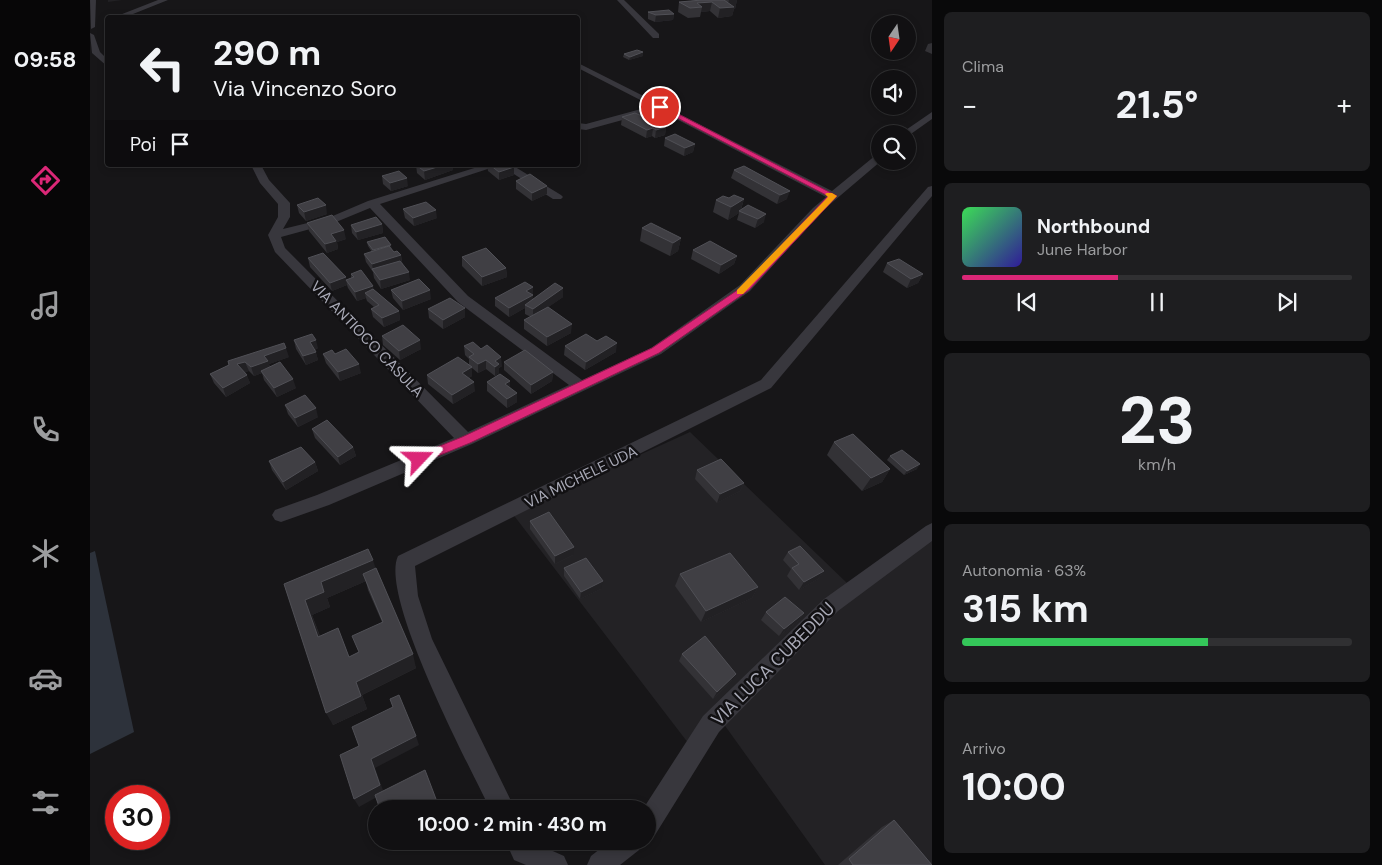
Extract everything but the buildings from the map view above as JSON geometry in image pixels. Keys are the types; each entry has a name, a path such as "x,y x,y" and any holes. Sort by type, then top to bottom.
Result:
{"street":[{"path":"90,28 93,0"},
{"path":"123,15 165,0"},
{"path":"620,0 656,36"},
{"path":"90,28 102,22"},
{"path":"90,35 96,54 105,62"},
{"path":"580,66 833,196"},
{"path":"580,126 586,127 660,107"},
{"path":"916,126 932,115"},
{"path":"280,515 323,500 466,440 656,351 746,288 817,210 871,164"},
{"path":"257,167 264,181 284,203 284,217 274,235"},
{"path":"274,235 332,220 372,204 489,167"},
{"path":"508,167 556,197"},
{"name":"VIA MICHELE UDA","path":"499,800 422,641 408,596 404,562 766,384 932,190"},
{"path":"372,204 463,300 580,386"},
{"name":"VIA ANTIOCO CASULA","path":"274,235 279,249 466,440"},
{"name":"VIA LUCA CUBEDDU","path":"656,810 711,724 831,605 932,531"},
{"path":"600,865 619,850"},
{"path":"523,852 555,865"}],"shaded area":[{"path":"690,432 847,583 932,529 932,865 825,865 723,723 695,752 512,513"},
{"path":"95,551 134,732 90,754 90,553"}],"slow traffic":[{"path":"740,292 769,264 817,210 833,196 829,194"}],"route":[{"path":"419,459 466,440 656,351 746,288 817,210 833,196 660,107"}]}
